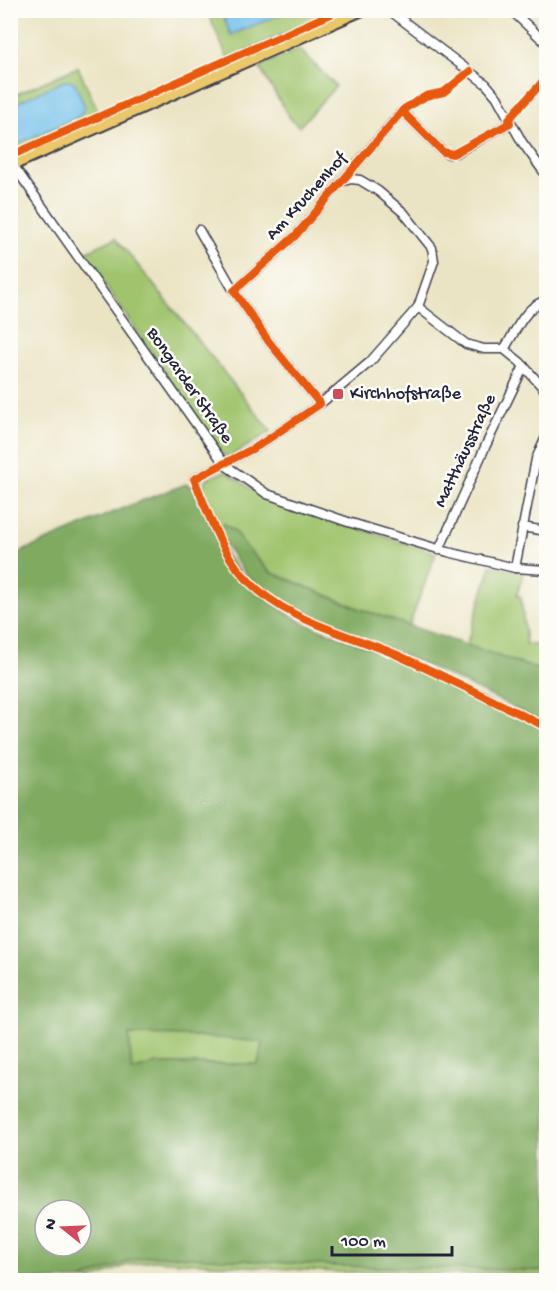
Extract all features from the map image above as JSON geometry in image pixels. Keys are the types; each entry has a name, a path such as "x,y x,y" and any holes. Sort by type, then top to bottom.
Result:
{"main road":[{"path":"12,165 362,10"}],"street":[{"path":"389,10 486,84 497,97 510,123 546,175"},
{"path":"511,10 546,43"},
{"path":"537,89 546,78"},
{"name":"Am Kruchenhof","path":"234,291 290,241 402,111 443,152 449,154 456,153 510,123"},
{"name":"Bongarder Straße","path":"12,165 225,465 252,485 273,496 439,550 515,568 546,570"},
{"name":"Am Kruchenhof","path":"344,181 360,180 378,191 408,218 432,248 433,264 418,307"},
{"path":"199,230 234,291 276,351 320,404"},
{"path":"504,349 532,308 539,302 546,301"},
{"path":"194,479 225,465 272,438 320,404 370,362 418,307 466,344 480,348 504,349 524,366 546,391"},
{"name":"Matthäusstraße","path":"439,550 524,366"},
{"path":"515,568 536,459 546,437"},
{"path":"522,527 546,531"}],"green space":[{"path":"207,11 334,11 228,59"},
{"path":"299,49 336,86 299,127 290,118 259,67"},
{"path":"78,67 99,114 11,154 10,97"},
{"path":"116,238 271,431 230,457 221,454 83,253"},
{"path":"223,472 262,496 280,503 436,553 409,626 270,572 243,544 234,530 224,524 218,528 202,490 205,480"},
{"path":"186,484 194,488 227,557 253,588 272,604 302,622 410,664 546,730 546,1271 337,1266 149,1256 129,1261 81,1280 11,1280 11,556","holes":["129,1035 196,1036 262,1042 258,1064 156,1064 132,1071"]},
{"path":"224,524 234,530 243,544 270,572 363,610 546,672 546,723 417,661 317,622 271,597 251,579 233,557 218,528"},
{"path":"491,566 523,573 517,595 521,597 526,644 546,646 546,672 466,646"},
{"path":"129,1035 196,1036 262,1041 259,1064 156,1064 131,1071"},
{"path":"149,1256 337,1266 537,1270 546,1271 546,1276 337,1272 153,1260 125,1266 92,1280 81,1280 129,1261"}],"water":[{"path":"221,11 288,11 231,35"},
{"path":"64,81 75,83 85,107 80,116 11,147 11,105"}],"cycle path":[{"path":"10,156 340,10"},
{"path":"470,71 444,92 426,96 404,109 296,235 234,291 269,342 320,404 258,446 194,479 227,553 243,575 276,603 314,623 395,654 546,727"},
{"path":"402,111 443,152 453,154 510,123 509,119 546,78"}],"place":[{"name":"Kirchhofstraße","path":"338,394"}]}
